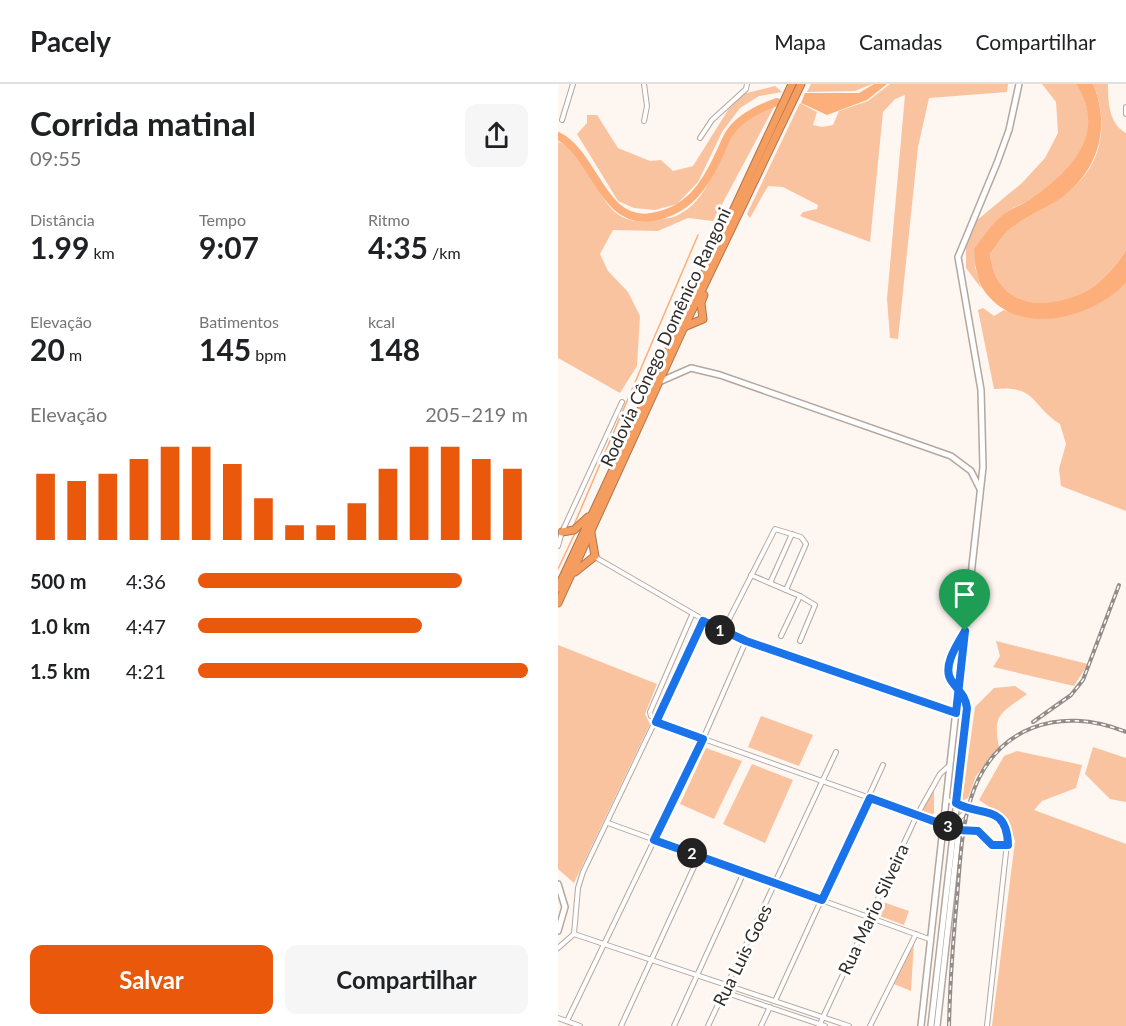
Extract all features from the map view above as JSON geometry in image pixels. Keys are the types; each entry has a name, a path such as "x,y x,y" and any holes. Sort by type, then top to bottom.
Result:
{"highway":[{"name":"Rodovia Cônego Domênico Rangoni","path":"558,588 792,84"},
{"name":"Rodovia Cônego Domênico Rangoni","path":"558,603 684,327 801,84"},
{"path":"684,327 703,319 701,303 717,258"},
{"path":"562,532 577,528 594,510"},
{"path":"568,581 582,564 595,556 591,531"}],"main road":[{"path":"921,1026 981,490 983,440 981,390 958,257 997,163 1019,84"},
{"path":"659,382 691,368 720,375 951,456 971,471 981,490"},
{"path":"937,1026 956,803 967,714 966,700 959,687 950,678 949,666 965,631"},
{"path":"944,825 955,828"},
{"path":"931,1026 955,828"},
{"path":"558,884 565,906 558,931"}],"street":[{"path":"562,120 573,84"},
{"path":"644,84 647,106 644,122"},
{"path":"700,138 712,120 746,89 747,84"},
{"path":"1126,107 1126,114"},
{"path":"558,546 562,532 622,402"},
{"path":"723,631 775,529 801,537 806,544 786,590"},
{"path":"770,583 792,534"},
{"path":"595,556 692,615 723,631 956,713"},
{"path":"751,575 815,605 800,641"},
{"path":"781,636 800,596"},
{"path":"692,615 650,712 656,721 944,825"},
{"path":"558,948 574,933 579,883 703,621"},
{"path":"567,1021 707,731 746,641"},
{"path":"676,652 686,657"},
{"path":"665,677 675,681"},
{"name":"Rua Luis Goes","path":"708,1026 836,752"},
{"path":"776,1001 883,765"},
{"name":"Rua Mario Silveira","path":"819,1025 916,815 940,774 951,765"},
{"path":"947,800 968,809 994,814 1005,828 1008,845 987,1026"},
{"path":"968,809 955,828 978,831 992,845 1008,845"},
{"path":"608,822 929,939"},
{"path":"621,1026 699,856"},
{"path":"674,1026 744,872"},
{"path":"574,933 849,1026"},
{"path":"870,1026 916,934"},
{"path":"724,992 825,1026"},
{"path":"761,1026 770,1007"},
{"path":"558,1018 580,1026"}],"shaded area":[{"path":"811,84 872,84 855,91 807,92"},
{"path":"874,84 887,84 867,100 827,115 801,103 805,93 859,93"},
{"path":"890,84 1008,84 1007,92 929,98 918,147 898,339 890,338 887,299 905,95 895,99 883,112 870,242 800,216 803,212 817,209 818,205 783,187 768,186 750,218 747,214 800,103 817,112 813,125 822,127 833,125 839,111 868,101"},
{"path":"1042,84 1076,84 1085,102 1089,120 1087,136 1080,151 1058,177 1027,202 1008,211 999,222 975,267 981,288 966,268 966,247 976,221 1022,183 1045,158 1058,133 1056,102"},
{"path":"1076,84 1093,84 1098,100 1101,131 1093,161 1085,175 1061,198 1020,222 1004,235 990,254 994,272 1002,286 1013,295 1026,301 1056,302 1094,286 1109,272 1126,250 1126,283 1111,296 1074,314 1034,319 1014,314 997,305 983,289 977,275 974,249 998,219 1044,189 1058,177 1080,151 1086,136 1088,120 1085,102"},
{"path":"1093,84 1108,84 1109,105 1113,118 1120,129 1126,133 1126,250 1109,272 1088,290 1072,298 1056,302 1025,301 1002,286 994,272 990,254 1010,229 1068,192 1085,176 1097,151 1102,124 1098,97"},
{"path":"775,86 782,92 759,96 740,108 722,132 698,182 677,204 655,210 634,208 618,201 577,134 587,123 587,115 597,115 618,148 650,161 661,160 673,171 693,166 728,110 742,94"},
{"path":"774,107 713,221 688,218 658,231 613,230 600,254 608,271 628,292 640,316 637,366 620,393 558,358 558,142 572,149 582,161 607,204 618,215 633,221 667,218 676,216 690,207 701,195 723,151 740,124 754,113"},
{"path":"1126,283 1126,511 1061,486 1059,469 1066,444 1060,424 1026,393 1018,390 994,389 978,310 983,308 994,316 1004,310 1050,318 1082,309 1115,292"},
{"path":"996,641 1088,664 1074,686 993,667 1000,656"},
{"path":"558,645 657,684 645,714 650,724 574,883 558,869"},
{"path":"1015,686 1027,694 1001,715 997,727 999,747 976,776 968,798 962,801 975,707 994,688"},
{"path":"761,716 813,735 799,766 748,747"},
{"path":"1093,747 1126,758 1126,802 1110,799 1085,774"},
{"path":"706,748 742,761 714,819 680,804"},
{"path":"1017,751 1082,765 1076,788 1042,801 1034,810 1126,844 1126,1026 992,1026 1015,841 1008,819 979,800 1004,756"},
{"path":"752,764 793,780 765,843 723,824"},
{"path":"934,788 934,813 930,817 922,810"},
{"path":"883,902 909,911 904,925 877,915"},
{"path":"914,941 911,991 894,984"}],"waterway":[{"path":"558,136 571,145 600,187 621,211 635,217 652,217 676,209 694,195 708,177 735,126 752,113 777,102"},
{"path":"574,525 698,235"},
{"path":"558,569 575,533"}],"railway":[{"path":"1033,722 1071,695 1083,680 1119,585"},
{"path":"949,1026 953,946 963,835 971,798 982,773 996,754 1013,738 1032,728 1054,722 1077,721 1101,724 1126,732"}],"route":[{"path":"965,631 952,655 948,672 951,681 959,687 963,694 967,708 956,803 968,809 984,810 994,814 1003,823 1008,834 1008,845 992,845 987,843 978,831 958,830 870,798 822,900 654,840 703,739 656,722 703,621 746,641 947,708 956,713 959,687 965,631"}]}
